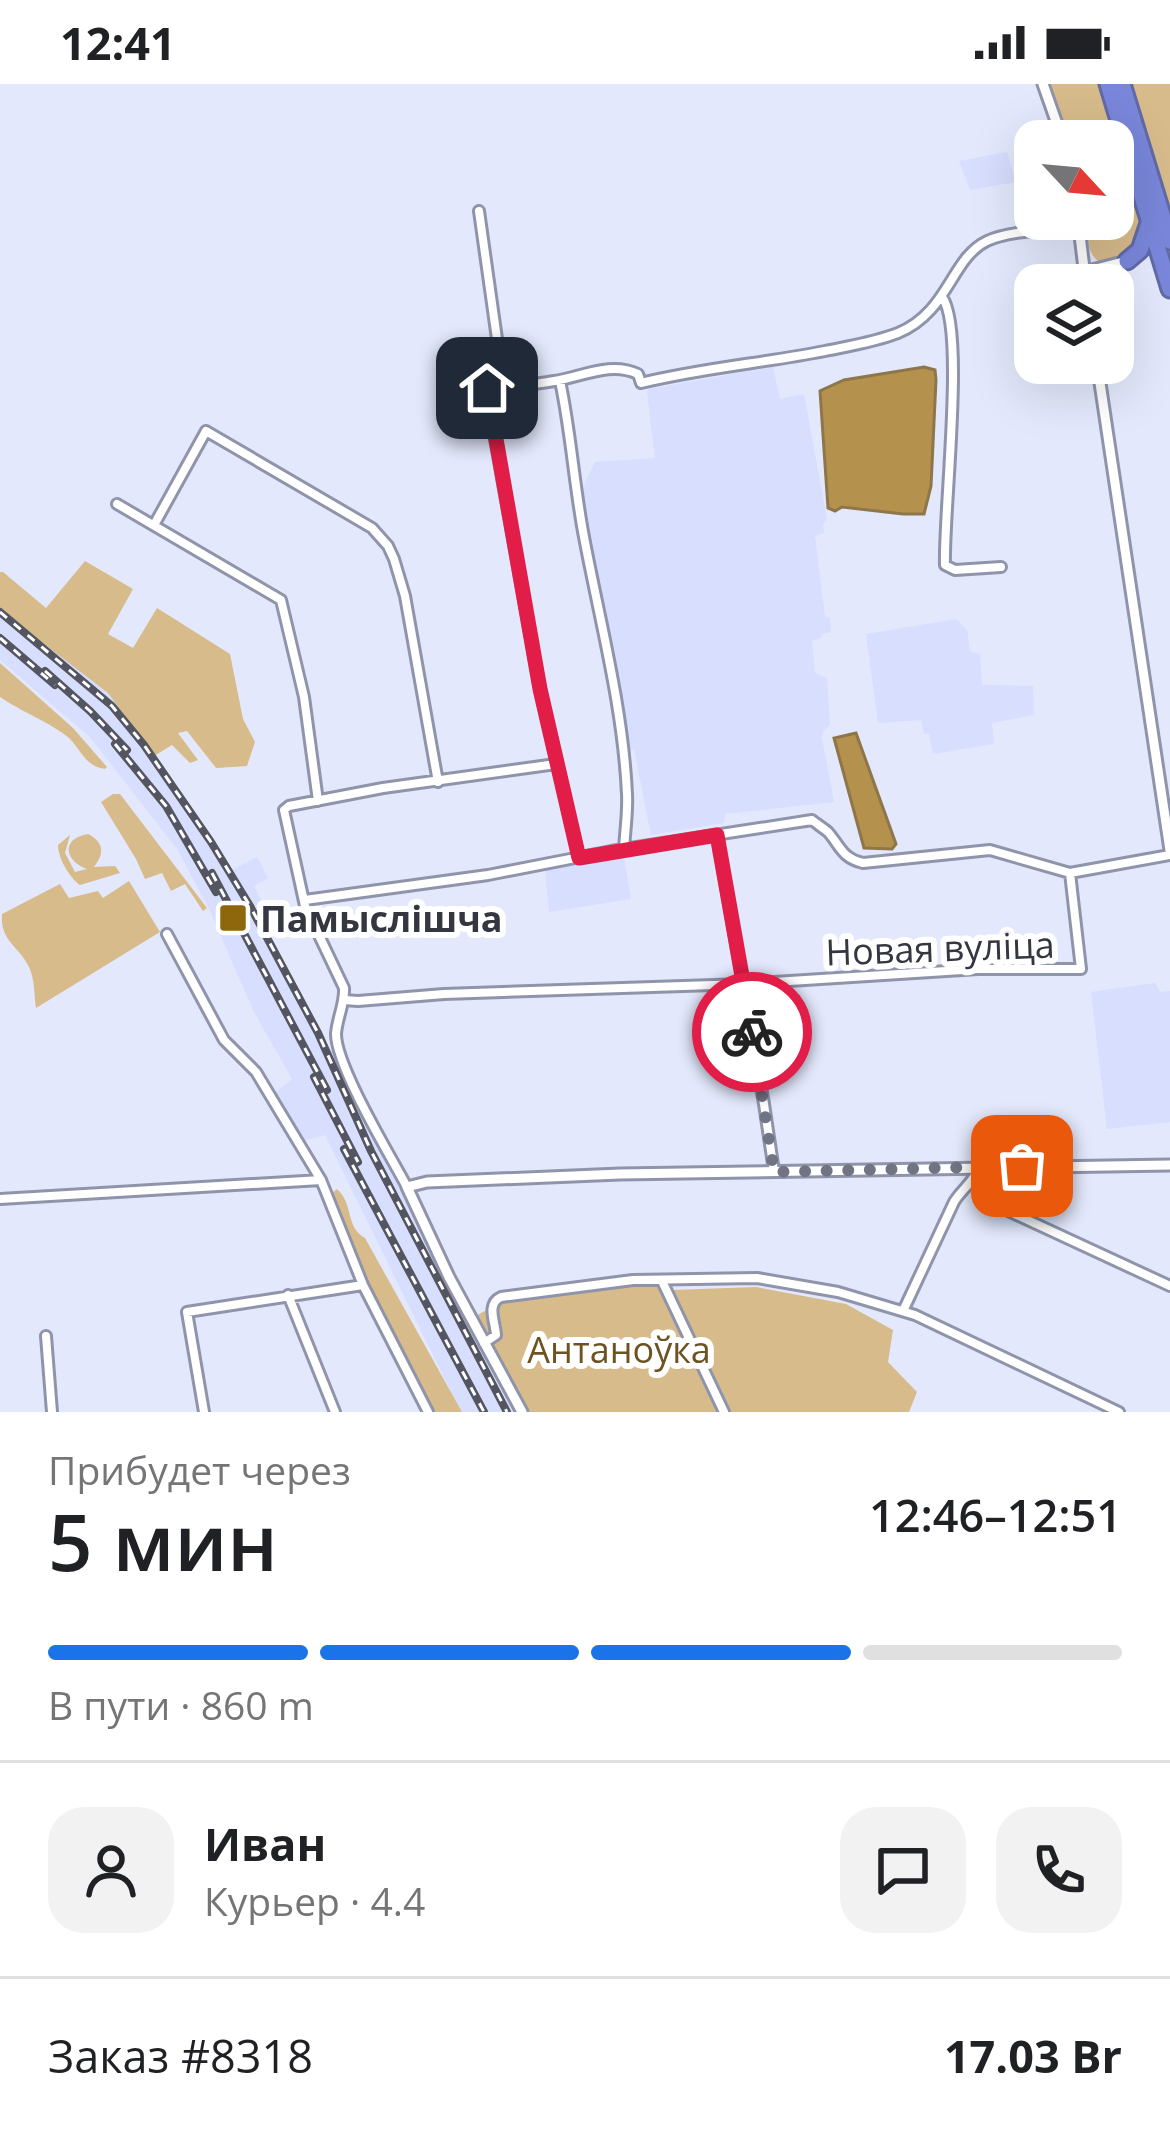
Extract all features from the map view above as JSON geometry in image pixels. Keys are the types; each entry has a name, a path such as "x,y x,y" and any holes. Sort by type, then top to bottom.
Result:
{"highway":[{"path":"1108,84 1169,286"},
{"path":"1122,84 1170,241"},
{"path":"1129,260 1144,244 1150,220"},
{"path":"1129,260 1149,264 1169,286"}],"street":[{"path":"1043,84 1056,120"},
{"path":"479,212 498,346 488,366 487,388 536,667 579,858"},
{"path":"487,388 627,369 638,374 641,383 881,338 925,316 970,254 987,241 1014,234"},
{"path":"1114,264 1129,260"},
{"path":"942,297 949,310 953,363 945,565 955,570 1001,567"},
{"path":"560,381 623,749 628,797 624,850"},
{"path":"305,900 812,820 827,832 840,853 863,863 990,850 1070,873 1170,852 1100,384"},
{"path":"154,525 206,431 361,520 388,546 405,596 438,782"},
{"path":"117,504 280,600 304,697 318,801"},
{"path":"522,1412 338,1048 336,1030 344,988 309,916 284,813 289,806 383,788 556,764"},
{"path":"717,835 774,1172"},
{"name":"Новая вуліца","path":"344,1000 978,969 1081,970 1070,873"},
{"path":"167,934 224,1040 256,1072 321,1180 363,1285 428,1412"},
{"path":"407,1187 427,1182 1170,1165"},
{"path":"903,1311 954,1202 977,1175 978,1167"},
{"path":"0,1198 321,1180"},
{"path":"993,1204 1170,1286"},
{"path":"484,1343 496,1335 492,1306 501,1297 623,1280 757,1278 838,1292 903,1311 1119,1412"},
{"path":"662,1281 724,1412"},
{"path":"204,1412 187,1312 363,1285"},
{"path":"289,1295 335,1412"},
{"path":"46,1336 52,1412"}],"shaded area":[{"path":"1007,152 1014,182 970,190 959,161"},
{"path":"773,367 780,399 804,394 827,519 824,533 815,536 831,632 812,641 815,673 827,678 830,725 822,738 834,802 725,814 724,823 651,835 634,749 627,750 605,614 585,530 585,482 595,462 655,458 649,389"},
{"path":"924,367 935,370 936,380 931,486 924,514 828,508 820,391 844,380"},
{"path":"0,597 109,688 232,870 257,857 268,878 254,886 262,902 254,906 517,1412 461,1412 325,1135 303,1141 275,1093 292,1079 254,1012 177,849 90,737 0,660"},
{"path":"956,619 967,630 970,651 980,654 982,685 1033,686 1034,715 992,723 994,744 933,754 921,720 878,723 866,634"},
{"path":"856,733 896,844 892,849 864,848 834,738"},
{"path":"624,857 631,899 549,912 545,869"},
{"path":"1155,983 1160,992 1170,991 1170,1122 1107,1129 1091,992"}],"green space":[{"path":"1048,84 1099,84 1110,120 1061,120"},
{"path":"1132,84 1170,84 1170,206"},
{"path":"1134,202 1142,234 1128,256 1100,262 1089,240 1134,240"},
{"path":"85,561 133,589 108,634 133,648 157,608 230,654 243,719 255,742 247,766 216,768 187,731 178,733 198,760 190,763 172,745 154,756 108,693 0,610 0,572 46,608"},
{"path":"0,663 73,728 107,767 93,765 69,738 0,697"},
{"path":"120,794 207,908 203,911 185,884 171,891 162,873 145,879 101,802"},
{"path":"88,834 101,849 94,867 115,866 120,873 80,885 65,867 58,845 70,835 65,853 75,872 87,869 70,856 69,845"},
{"path":"129,881 160,932 36,1008 31,972 7,937 2,914 60,884 69,898 98,891 103,898"},
{"path":"337,1189 462,1412 435,1412 355,1259 331,1194"},
{"name":"Антаноўка","path":"656,1282 721,1412 527,1412 474,1317 501,1302"},
{"path":"756,1287 846,1304 893,1330 888,1362 917,1392 909,1412 725,1412 673,1290"}],"railway":[{"path":"0,612 112,706 211,842 318,1033 371,1151 507,1412"},
{"path":"0,638 55,685"},
{"path":"45,671 127,750"},
{"path":"115,744 166,806 216,892"},
{"path":"212,873 327,1090"},
{"path":"314,1077 358,1162"},
{"path":"344,1149 484,1412"}],"way so far":[{"path":"752,1032 774,1172 1022,1166"}],"place":[{"name":"Памыслішча","path":"233,918"}],"route":[{"path":"487,388 540,689 579,858 717,835 752,1032"}]}
